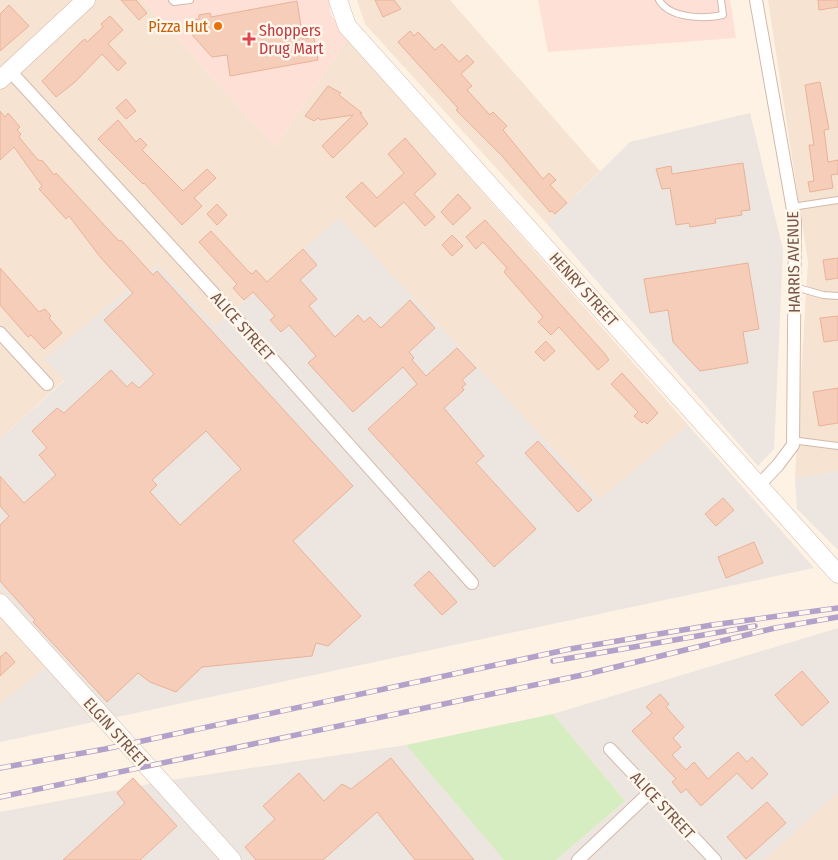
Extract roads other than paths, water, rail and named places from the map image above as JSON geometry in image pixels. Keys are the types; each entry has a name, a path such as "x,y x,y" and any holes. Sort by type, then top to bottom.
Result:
{"main road":[{"path":"5,75 86,0"},
{"name":"HENRY STREET","path":"338,0 347,26 838,574"},
{"name":"ELGIN STREET","path":"0,603 232,860"}],"street":[{"name":"HARRIS AVENUE","path":"756,0 795,221 793,445"},
{"name":"ALICE STREET","path":"5,75 226,307 472,583"},
{"path":"0,334 47,384"},
{"path":"758,485 778,465 793,445"},
{"name":"ALICE STREET","path":"610,749 715,860"},
{"path":"578,860 650,792"}],"lane":[{"path":"172,0 174,2 190,0"},
{"path":"659,0 679,14 705,19 723,15 721,0"},
{"path":"792,207 838,200"},
{"path":"795,287 823,295 838,296"},
{"path":"793,445 799,441 838,446"}],"railway":[{"path":"0,768 105,749 570,649 712,625 838,608"},
{"path":"0,797 587,674 775,628 838,617"},
{"path":"553,661 755,626"}],"place":[{"name":"Pizza Hut","path":"218,26"},
{"name":"Shoppers Drug Mart","path":"249,39"}]}
